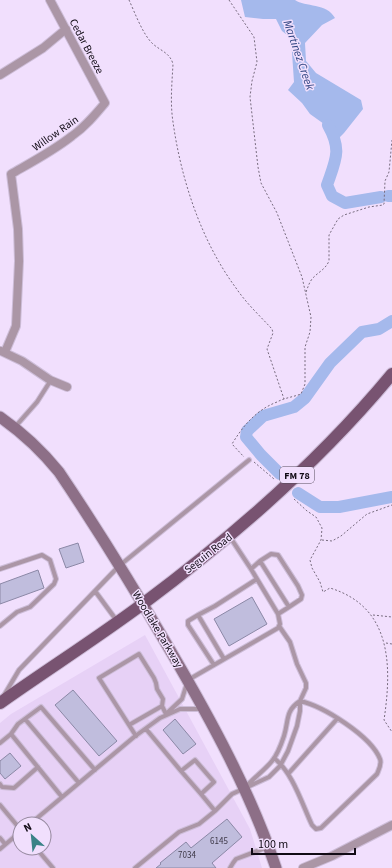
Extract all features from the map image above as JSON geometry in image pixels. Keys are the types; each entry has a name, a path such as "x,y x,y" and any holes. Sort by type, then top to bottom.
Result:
{"main road":[{"name":"Seguin Road","path":"0,702 143,604 229,536 311,461 344,428 392,374"}],"street":[{"name":"Cedar Breeze","path":"50,0 106,103"},
{"path":"0,75 43,48 66,29"},
{"name":"Willow Rain","path":"2,351 16,326 19,275 18,229 11,174 73,136 106,103"},
{"path":"2,351 22,361 51,380 67,387"},
{"name":"Woodlake Parkway","path":"0,417 45,455 59,472 143,604 188,680 244,788 269,847 276,868"},
{"path":"303,868 332,856 392,825"}],"lane":[{"path":"14,428 37,402 51,380"},
{"path":"0,702 19,670 119,566 249,460"},
{"path":"135,868 179,832 199,824 232,794 269,776 281,764 288,751 297,726 300,701 306,688 306,683 297,664 290,642 279,626 278,614 229,536"},
{"path":"251,569 271,554 278,555 294,580 302,595 301,598 278,614"},
{"path":"0,569 42,555 50,560 56,579 54,584 30,607 17,612 0,626"},
{"path":"260,562 289,607"},
{"path":"214,665 188,626 188,621 215,606 257,579"},
{"path":"95,591 117,622"},
{"path":"198,615 224,659"},
{"path":"39,816 136,736 180,702 188,680 278,628 279,626"},
{"path":"136,736 98,678 139,654 156,682 157,689 163,699 162,706 166,714"},
{"path":"244,788 274,758 284,736 289,711 300,701 311,703 355,729 376,753 380,760 380,767 377,774 321,828 316,829 312,825 288,774 281,764 274,758"},
{"path":"129,725 162,706"},
{"path":"0,743 11,734 18,724 41,707 95,770"},
{"path":"166,714 180,709 203,709"},
{"path":"25,719 79,783"},
{"path":"288,774 337,719"},
{"path":"146,729 215,811"},
{"path":"11,734 62,797"},
{"path":"181,771 195,760 214,782 201,794"},
{"path":"0,784 2,787 14,788 38,767"},
{"path":"0,805 12,820"},
{"path":"0,849 12,837"},
{"path":"0,838 5,844"},
{"path":"230,868 236,860 269,847"},
{"path":"43,856 53,868"}],"path":[{"path":"129,0 149,40 166,52 171,59 173,122 180,160 192,202 205,236 229,279 244,299 272,329 274,334 267,349 284,400"},
{"path":"229,0 254,37 257,62 250,97 261,183 284,231 302,277 311,317 310,332 305,347 305,384 300,394 277,401 259,411 242,428 232,444 242,456 255,463 274,478"},
{"path":"306,292 313,277 321,272 329,261 329,236 338,219 344,215 370,206 384,204 385,181 389,172 392,140"},
{"path":"294,499 316,517 322,528 321,540 310,560 323,592 330,588 344,592 355,598 372,615 386,643 389,672 387,704 384,720 392,732"},
{"path":"321,540 332,541 341,536 367,514 392,505"},
{"path":"372,615 392,617"},
{"path":"386,643 392,644"}],"shaded area":[{"path":"145,635 250,829 262,868 0,868 0,723 11,714"}],"water":[{"path":"241,0 295,0 327,10 335,18 322,25 305,43 306,61 316,73 361,100 363,109 337,140 324,124 310,114 302,103 288,90 294,82 291,38 282,31 276,19 245,17"}],"building":[{"path":"78,543 84,562 66,568 59,549"},
{"path":"38,570 44,588 0,604 0,584"},
{"path":"252,597 267,624 229,646 214,619"},
{"path":"73,690 117,741 99,756 55,705"},
{"path":"175,719 196,744 183,754 163,730"},
{"path":"10,753 21,766 5,779 0,773 0,761"},
{"path":"227,819 242,837 212,863 216,868 156,868 186,842 191,848"}],"waterway":[{"name":"Martinez Creek","path":"328,125 335,141 336,148 335,161 327,185 332,196 345,203 381,197"},
{"name":"Martinez Creek","path":"280,474 246,437 247,431 263,416 294,407 305,398 330,363 362,332 379,329 392,321"},
{"name":"Martinez Creek","path":"298,493 320,507 339,507 392,497"}]}
